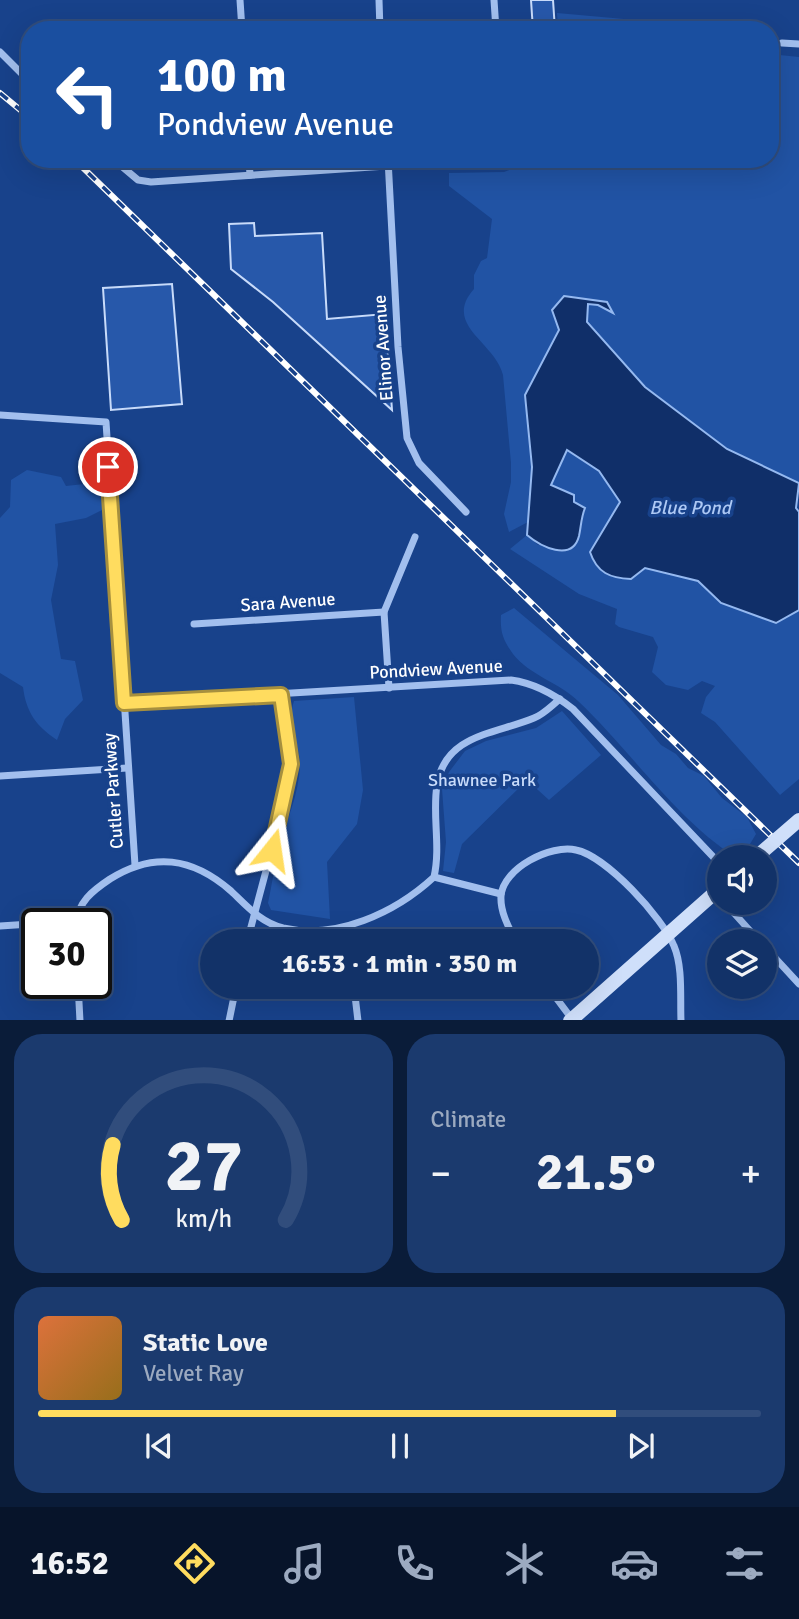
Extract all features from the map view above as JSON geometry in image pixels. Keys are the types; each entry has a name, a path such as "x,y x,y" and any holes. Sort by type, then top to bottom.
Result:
{"street":[{"path":"240,0 241,21"},
{"path":"379,0 380,21"},
{"path":"494,0 495,21"},
{"path":"782,43 799,44"},
{"path":"0,52 21,73"},
{"path":"124,168 138,180 151,182 338,168"},
{"path":"250,168 250,175"},
{"name":"Elinor Avenue","path":"389,168 398,347 407,439 419,463 466,512"},
{"name":"Cutler Parkway","path":"0,415 106,422 135,865"},
{"path":"389,688 384,612 415,537"},
{"name":"Sara Avenue","path":"194,624 384,612"},
{"name":"Pondview Avenue","path":"124,703 510,680 537,687 560,699 707,851"},
{"path":"251,929 290,781 291,756 281,695"},
{"path":"79,908 90,894 135,865 170,861 194,868 229,890 256,915 270,923 291,929 348,927 383,911 434,877 439,849 436,787 447,759 470,738 535,718 560,699"},
{"path":"0,776 127,768"},
{"path":"770,845 799,820"},
{"path":"509,929 501,894 517,870 554,850 580,850 607,866 668,934 676,950 681,1020"},
{"path":"434,877 501,894"},
{"path":"556,999 571,1020 668,934 707,905"},
{"path":"737,915 749,929"},
{"path":"0,926 21,925"},
{"path":"777,960 799,984"},
{"path":"79,999 80,1020"},
{"path":"229,1020 233,999"},
{"path":"355,999 358,1020"}],"green space":[{"path":"557,13 646,21 557,21"},
{"path":"779,55 799,57 799,483 727,449 645,387 587,322 587,304 607,302 564,296 559,330 525,395 532,467 528,522 509,532 504,514 511,482 511,463 503,375 498,363 467,323 464,313 466,302 474,289 474,275 481,261 487,258 492,219 449,186 449,173 504,172 514,168 779,168"},
{"path":"566,449 599,471 621,502 590,552 631,579 645,568 698,581 721,603 776,623 799,610 799,779 780,795 715,722 701,713 706,697 715,686 702,681 688,690 666,685 652,672 658,647 653,637 619,627 615,624 617,609 579,594 510,549 527,535 538,545 579,537 585,508 574,502 573,495 551,485"},
{"path":"27,470 61,477 66,486 103,482 104,509 86,518 55,524 58,565 51,600 61,659 75,661 83,700 65,719 57,740 33,718 23,687 0,673 0,518 10,507 11,480"},
{"path":"514,608 618,695 661,745 676,754 688,768 704,776 722,798 747,817 756,834 750,844 719,845 693,823 578,701 513,654 503,636 501,615"},
{"path":"354,697 363,790 357,824 327,862 330,919 271,910 268,903 276,862 299,776 299,757 292,726 294,701"},
{"name":"Shawnee Park","path":"562,711 601,755 549,800 527,780 462,844 454,873 443,871 446,842 442,789 449,772 465,751 486,741 536,728"}],"water":[{"name":"Blue Pond","path":"564,296 607,302 613,313 598,305 588,304 587,322 645,387 727,449 799,483 796,508 799,512 799,610 776,623 721,603 698,581 645,568 631,579 605,573 596,565 590,552 620,502 599,471 567,450 551,485 574,495 574,502 585,508 579,536 570,549 555,550 527,535 532,467 525,395 559,330 552,310"}],"building":[{"path":"531,0 553,0 554,21 532,21"},
{"path":"254,223 255,236 322,233 327,319 385,314 392,410 273,302 231,269 229,224"},
{"path":"172,284 182,404 111,410 103,288"}],"railway":[{"path":"0,93 21,110"},
{"path":"83,168 799,863"}],"route":[{"path":"108,467 124,703 281,695 291,764 290,781 272,850"}]}
